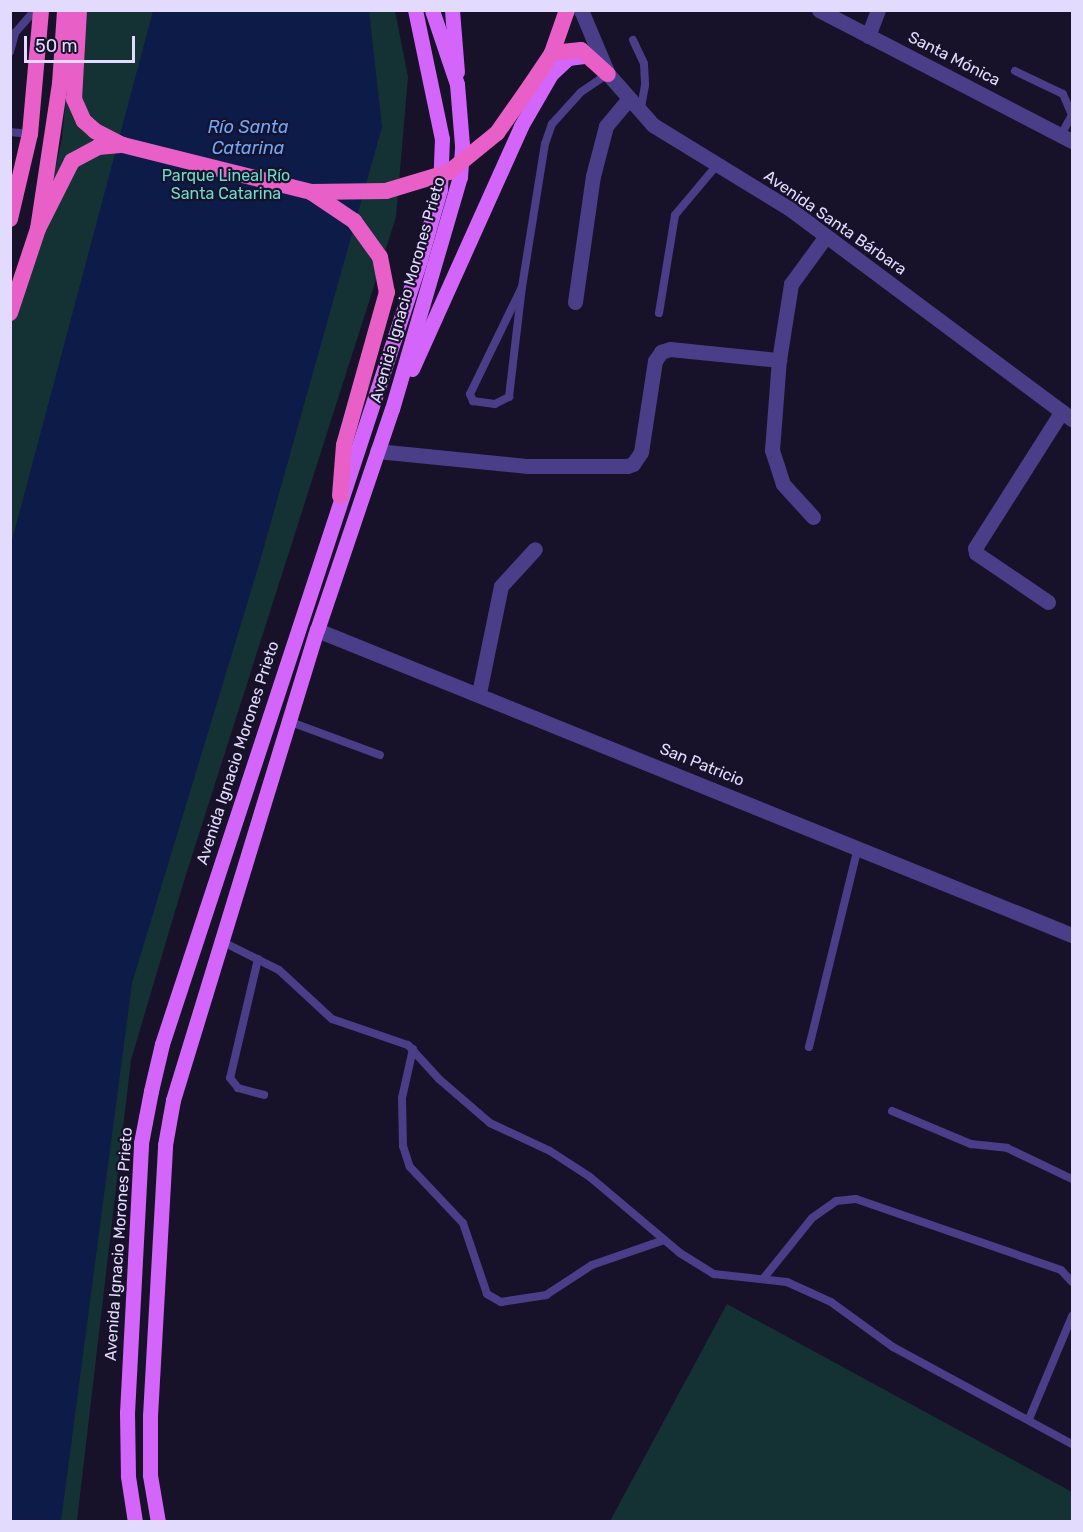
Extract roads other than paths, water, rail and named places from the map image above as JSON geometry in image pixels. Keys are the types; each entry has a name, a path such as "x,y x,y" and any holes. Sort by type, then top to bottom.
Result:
{"highway":[{"path":"10,219 30,134 41,10"},
{"path":"38,228 60,84 65,10"},
{"path":"79,10 75,99 84,121 95,131 123,145 311,192 386,191 449,172 497,133 552,53 567,10"},
{"path":"552,53 578,50 591,58 608,74"},
{"path":"10,314 38,228 72,160 98,147 123,145"},
{"path":"311,192 354,221 380,257 387,292 377,337 344,444 340,496"}],"main road":[{"name":"Avenida Ignacio Morones Prieto","path":"135,1521 128,1476 127,1413 141,1143 162,1044 340,496 420,260 443,173 442,139 415,10"},
{"name":"Avenida Ignacio Morones Prieto","path":"158,1521 150,1475 150,1416 165,1145 186,1047 317,630 392,409 460,177 462,145 457,84 432,10"},
{"path":"452,10 457,84"},
{"path":"392,409 439,315 526,118 562,63 573,56 591,58"}],"street":[{"name":"Avenida Santa Bárbara","path":"581,10 608,74 640,113 826,236 1067,415"},
{"name":"Santa Mónica","path":"819,10 1067,138"},
{"path":"868,36 878,10"},
{"path":"575,302 593,176 606,126 629,99"},
{"path":"813,517 783,484 772,450 779,360 791,284 826,236"},
{"path":"377,451 528,466 627,466 633,464 641,452 655,361 661,352 670,349 779,360"},
{"path":"1048,602 976,553 975,544 1067,415"},
{"path":"479,693 501,586 535,549"},
{"name":"San Patricio","path":"317,630 479,693 1072,935"}],"lane":[{"path":"10,52 15,33 35,10"},
{"path":"633,40 644,64 645,85 640,113"},
{"path":"1014,71 1063,94 1072,115 1067,138"},
{"path":"522,286 470,394 473,401 495,404 509,397 522,286 545,144 552,124 581,92 608,74"},
{"path":"10,132 30,134"},
{"path":"659,313 675,215 717,165"},
{"path":"288,721 380,755"},
{"path":"809,1047 858,848"},
{"path":"220,940 288,977 332,1019 396,1039 413,1049 439,1079 490,1123 550,1151 590,1177 664,1240 714,1274 787,1282 831,1302 893,1347 1072,1444"},
{"path":"258,959 230,1078 238,1088 264,1095"},
{"path":"413,1049 402,1098 403,1146 410,1167 463,1223 487,1294 501,1302 546,1295 592,1265 664,1240"},
{"path":"892,1111 971,1144 1007,1148 1072,1179"},
{"path":"763,1279 812,1218 836,1201 856,1198 1060,1270 1072,1282"},
{"path":"1029,1419 1072,1316"}],"water":[{"name":"Río Santa Catarina","path":"153,11 369,11 382,127 260,561 132,983 61,1521 11,1522 11,544"}],"park label":[{"name":"Parque Lineal Río Santa Catarina","path":"226,185"}]}
